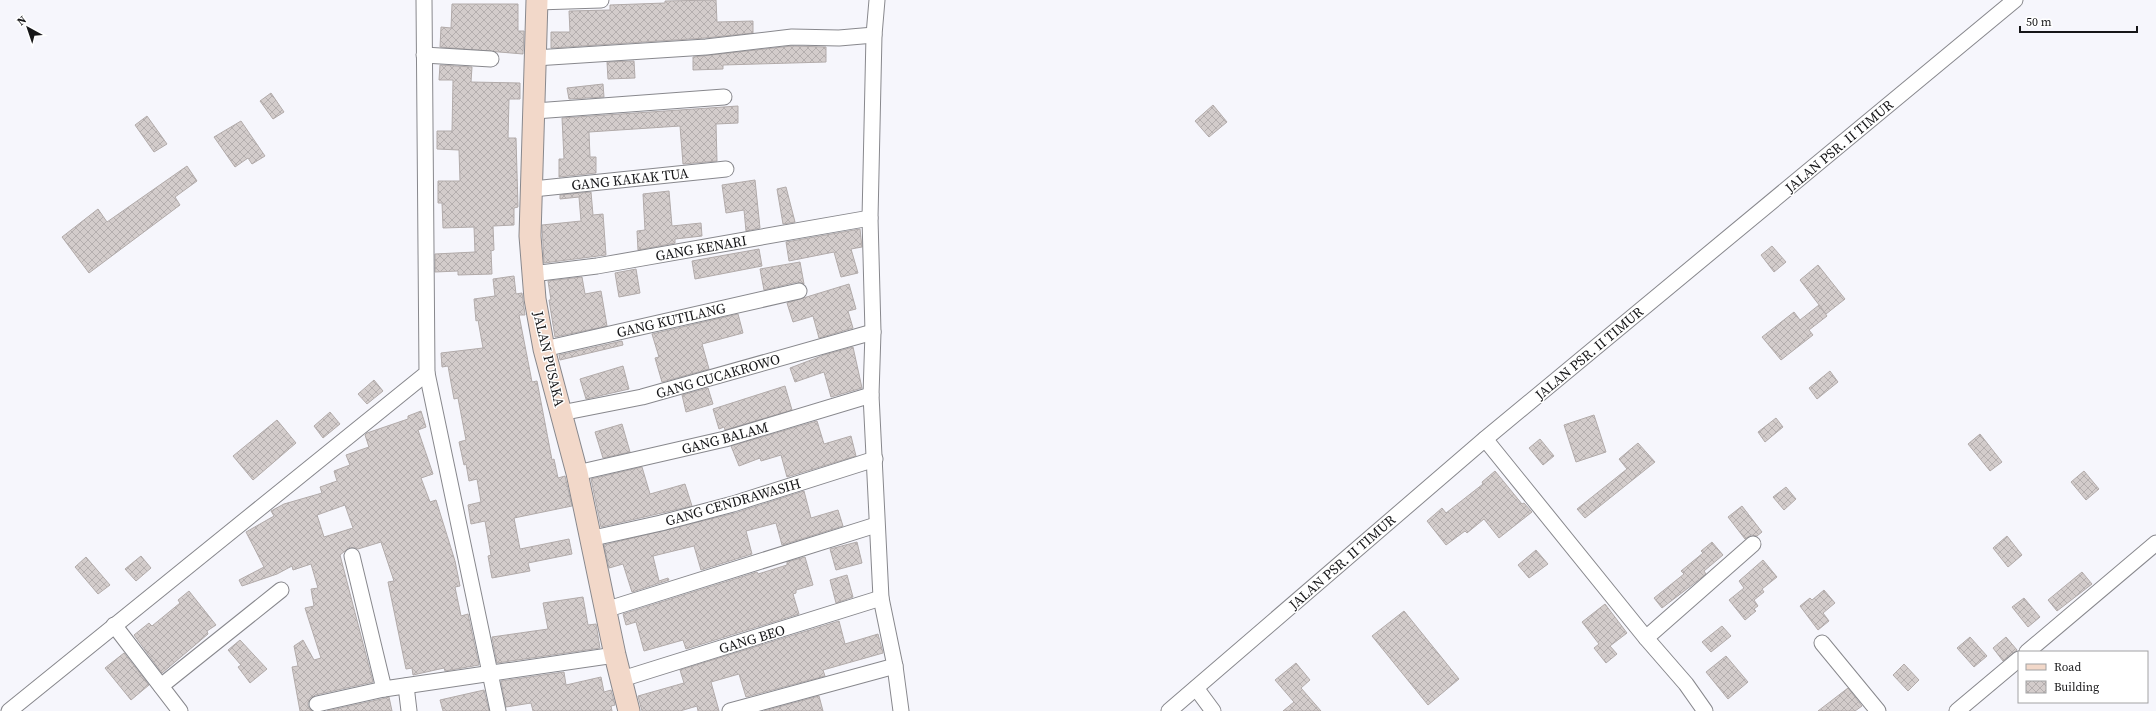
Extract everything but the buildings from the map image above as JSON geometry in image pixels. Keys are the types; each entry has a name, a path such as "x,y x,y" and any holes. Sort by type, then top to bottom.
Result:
{"main road":[{"name":"JALAN PUSAKA","path":"537,1 533,189 530,236 532,274 544,349 577,473 589,539 614,654 622,679 629,711"}],"street":[{"path":"424,0 427,373 489,674 498,711"},
{"path":"537,1 601,0"},
{"path":"877,0 874,35 870,218 873,332 871,395 875,459 876,525 881,598 895,666 901,711"},
{"name":"JALAN PSR. II TIMUR","path":"1169,711 1485,439 2015,0"},
{"path":"535,58 706,47 792,37 839,38 874,35"},
{"path":"424,55 491,59"},
{"path":"535,111 724,97"},
{"name":"GANG KAKAK TUA","path":"533,189 726,169"},
{"name":"GANG KENARI","path":"532,274 597,266 870,218"},
{"name":"GANG KUTILANG","path":"544,349 799,291"},
{"name":"GANG CUCAKROWO","path":"561,413 642,397 873,332"},
{"path":"9,711 427,373"},
{"name":"GANG BALAM","path":"577,473 725,440 871,395"},
{"path":"1485,439 1646,638 1686,684 1705,711"},
{"name":"GANG CENDRAWASIH","path":"589,539 661,523 733,504 875,459"},
{"path":"605,610 876,525"},
{"path":"2028,651 2156,543"},
{"path":"1646,638 1753,544"},
{"path":"352,556 384,689"},
{"path":"161,686 281,590"},
{"name":"GANG BEO","path":"622,679 881,598"},
{"path":"114,625 180,711"},
{"path":"1822,643 1878,711"},
{"path":"317,704 384,689 614,654"},
{"path":"1957,711 2018,660"},
{"path":"730,711 895,666"},
{"path":"406,686 409,711"},
{"path":"1196,688 1213,711"}]}
